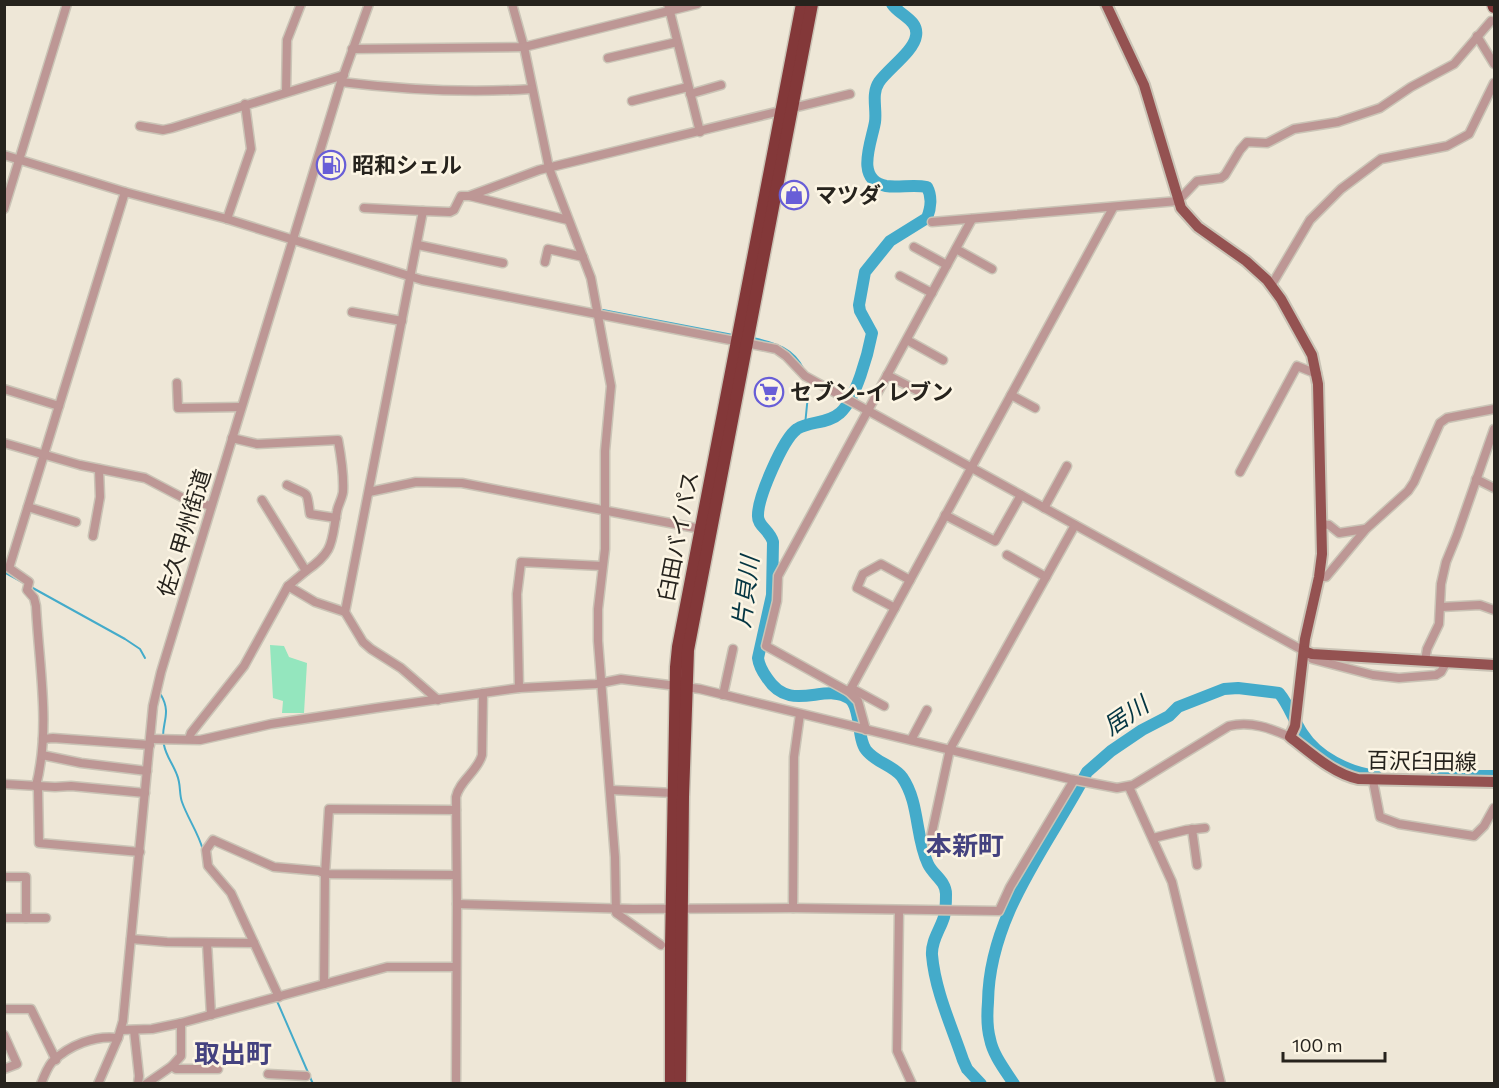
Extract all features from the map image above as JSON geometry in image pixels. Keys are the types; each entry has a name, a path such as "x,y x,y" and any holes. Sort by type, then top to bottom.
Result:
{"highway":[{"name":"臼田バイパス","path":"680,1083 674,793 680,686 786,111 802,4"},
{"name":"臼田バイパス","path":"786,111 812,4"},
{"name":"臼田バイパス","path":"671,1083 677,909 680,686 678,647 742,343"}],"main road":[{"path":"1106,4 1144,85 1178,201 1190,220 1246,261 1271,286 1308,347 1317,374 1322,554 1308,621 1307,653 1296,722 1290,737"},
{"path":"1307,653 1494,665"},
{"name":"百沢臼田線","path":"1290,737 1343,775 1358,779 1494,782"}],"street":[{"path":"4,209 67,4"},
{"path":"286,92 287,40 301,4"},
{"name":"佐久甲州街道","path":"98,1083 120,1034 153,706 161,672 342,79 369,4"},
{"path":"512,4 524,47 549,168 591,278 611,386 605,451 605,549 598,609 598,641 611,790 615,908 618,916 661,945"},
{"path":"352,49 524,47 669,8 697,4"},
{"path":"669,8 700,132"},
{"path":"932,222 1178,201 1197,181 1221,178 1225,175 1247,142 1267,142 1294,129 1346,120 1380,108 1411,87 1454,64 1491,21"},
{"path":"1477,36 1494,64"},
{"path":"608,58 677,42"},
{"path":"140,126 163,130 286,92 342,79 413,90 490,92 532,89"},
{"path":"1271,286 1310,220 1341,189 1381,159 1447,146 1469,134 1494,83"},
{"path":"632,101 721,85"},
{"path":"469,196 539,170 850,94"},
{"path":"227,219 251,149 245,104"},
{"path":"4,155 125,192 293,238 411,276 771,348 780,352 805,376 1307,653 1312,660 1384,677 1436,675 1441,672 1446,663"},
{"path":"125,192 9,568 30,582 28,586 35,602 45,710 42,755 36,786 38,789 39,843 140,852"},
{"path":"364,208 450,212 456,207 461,196 469,196 568,220"},
{"path":"850,690 1113,208"},
{"path":"345,612 423,211"},
{"path":"884,705 766,646 777,601 778,576 972,219"},
{"path":"418,245 503,263"},
{"path":"914,248 947,265"},
{"path":"545,262 548,249 583,257"},
{"path":"956,249 992,269"},
{"path":"900,276 932,293"},
{"path":"352,312 402,321"},
{"path":"907,340 943,360"},
{"path":"1240,472 1297,366 1317,374"},
{"path":"887,375 920,392"},
{"path":"177,383 178,408 241,407"},
{"path":"4,389 59,406"},
{"path":"1011,395 1035,408"},
{"path":"1319,577 1326,577 1366,529 1410,487 1440,423 1448,418 1494,409"},
{"path":"1425,662 1427,649 1438,624 1441,584 1446,562 1494,429"},
{"path":"189,740 191,733 244,666 288,586 320,561 332,544 343,493 338,440 257,444 232,438"},
{"path":"4,443 99,469 145,478 185,499 211,506"},
{"path":"1044,508 1066,466"},
{"path":"93,536 100,497 99,469"},
{"path":"1476,479 1494,488"},
{"path":"369,492 416,482 454,482 701,530"},
{"path":"287,485 306,493 310,514 336,518"},
{"path":"945,515 995,541 1021,495"},
{"path":"262,500 306,571"},
{"path":"28,507 76,522"},
{"path":"1322,524 1329,525 1339,533 1366,529"},
{"path":"933,850 931,837 950,749 1075,525"},
{"path":"1007,555 1046,577"},
{"path":"519,688 517,594 521,562 602,566"},
{"path":"895,608 856,588 863,574 880,564 910,580"},
{"path":"288,586 315,602 345,612 363,642 401,668 438,700"},
{"path":"1441,607 1480,605 1494,610"},
{"path":"723,695 733,649"},
{"path":"43,740 53,738 150,742 200,740 271,724 483,693 621,679 680,686 723,695 1079,781 1117,788 1129,787 1229,726 1244,724 1259,726 1290,737"},
{"path":"850,690 862,711 864,729"},
{"path":"456,1083 458,904 456,793 482,755 483,693"},
{"path":"911,740 927,710"},
{"path":"793,908 794,748 800,714"},
{"path":"42,755 105,767 147,771"},
{"path":"458,904 677,909 999,911 1010,887 1079,781"},
{"path":"1373,781 1380,817 1399,824 1469,837 1474,836 1484,826 1494,808"},
{"path":"4,784 81,787 145,793"},
{"path":"1129,787 1172,882 1221,1083"},
{"path":"611,790 674,793"},
{"path":"324,984 325,874 329,809 456,810"},
{"path":"1153,838 1205,828"},
{"path":"1192,829 1197,865"},
{"path":"277,998 231,893 208,866 206,850 209,838 274,867 319,871 325,874 456,875"},
{"path":"4,877 26,878 26,918"},
{"path":"899,911 897,1051 912,1083"},
{"path":"4,918 46,918"},
{"path":"131,939 252,944"},
{"path":"207,943 211,1015"},
{"path":"41,1083 56,1060 81,1043 134,1030 181,1023 387,967 456,967"},
{"path":"4,1009 32,1009 56,1060"},
{"path":"146,1083 172,1066 181,1056 181,1023"},
{"path":"134,1030 138,1083"},
{"path":"4,1035 17,1064 4,1069"},
{"path":"172,1066 176,1069 218,1069"},
{"path":"268,1074 306,1076"}],"green space":[{"path":"270,645 284,646 289,657 307,663 304,713 282,713 283,701 273,698"}],"waterway":[{"name":"片貝川","path":"892,4 912,22 916,36 911,48 883,77 877,87 875,122 867,159 868,168 870,176 876,182 886,186 927,187 930,198 929,210 927,218 890,241 865,272 859,305 872,333 864,364 851,398 835,417 797,429 791,435 762,495 758,519 773,542 772,595 758,658 767,678 776,689 787,694 797,696 830,693 840,694 850,699 856,709 861,738 866,750 898,773 908,787 924,854 930,868 945,889 945,914 932,950 937,982 963,1060 967,1069 981,1084"},
{"path":"603,310 733,335"},
{"path":"753,338 783,348 795,356 804,370"},
{"path":"805,425 808,381"},
{"path":"4,572 24,583"},
{"path":"31,587 125,639 140,649 145,658"},
{"name":"居川","path":"1014,1084 994,1051 988,1030 991,970 998,940 1023,882 1087,772 1111,751 1142,730 1169,716 1178,707 1224,689 1238,688 1279,693 1302,733 1316,750 1344,767 1376,776"},
{"path":"161,695 166,709 163,732 165,749 178,778 182,802 203,850"},
{"name":"居川","path":"1436,776 1494,776"},
{"path":"277,1001 313,1084"}],"place":[{"name":"昭和シェル","path":"331,165"},
{"name":"マツダ","path":"794,195"},
{"name":"セブン-イレブン","path":"769,392"}],"district":[{"name":"本新町","path":"965,846"},
{"name":"取出町","path":"233,1054"}]}
